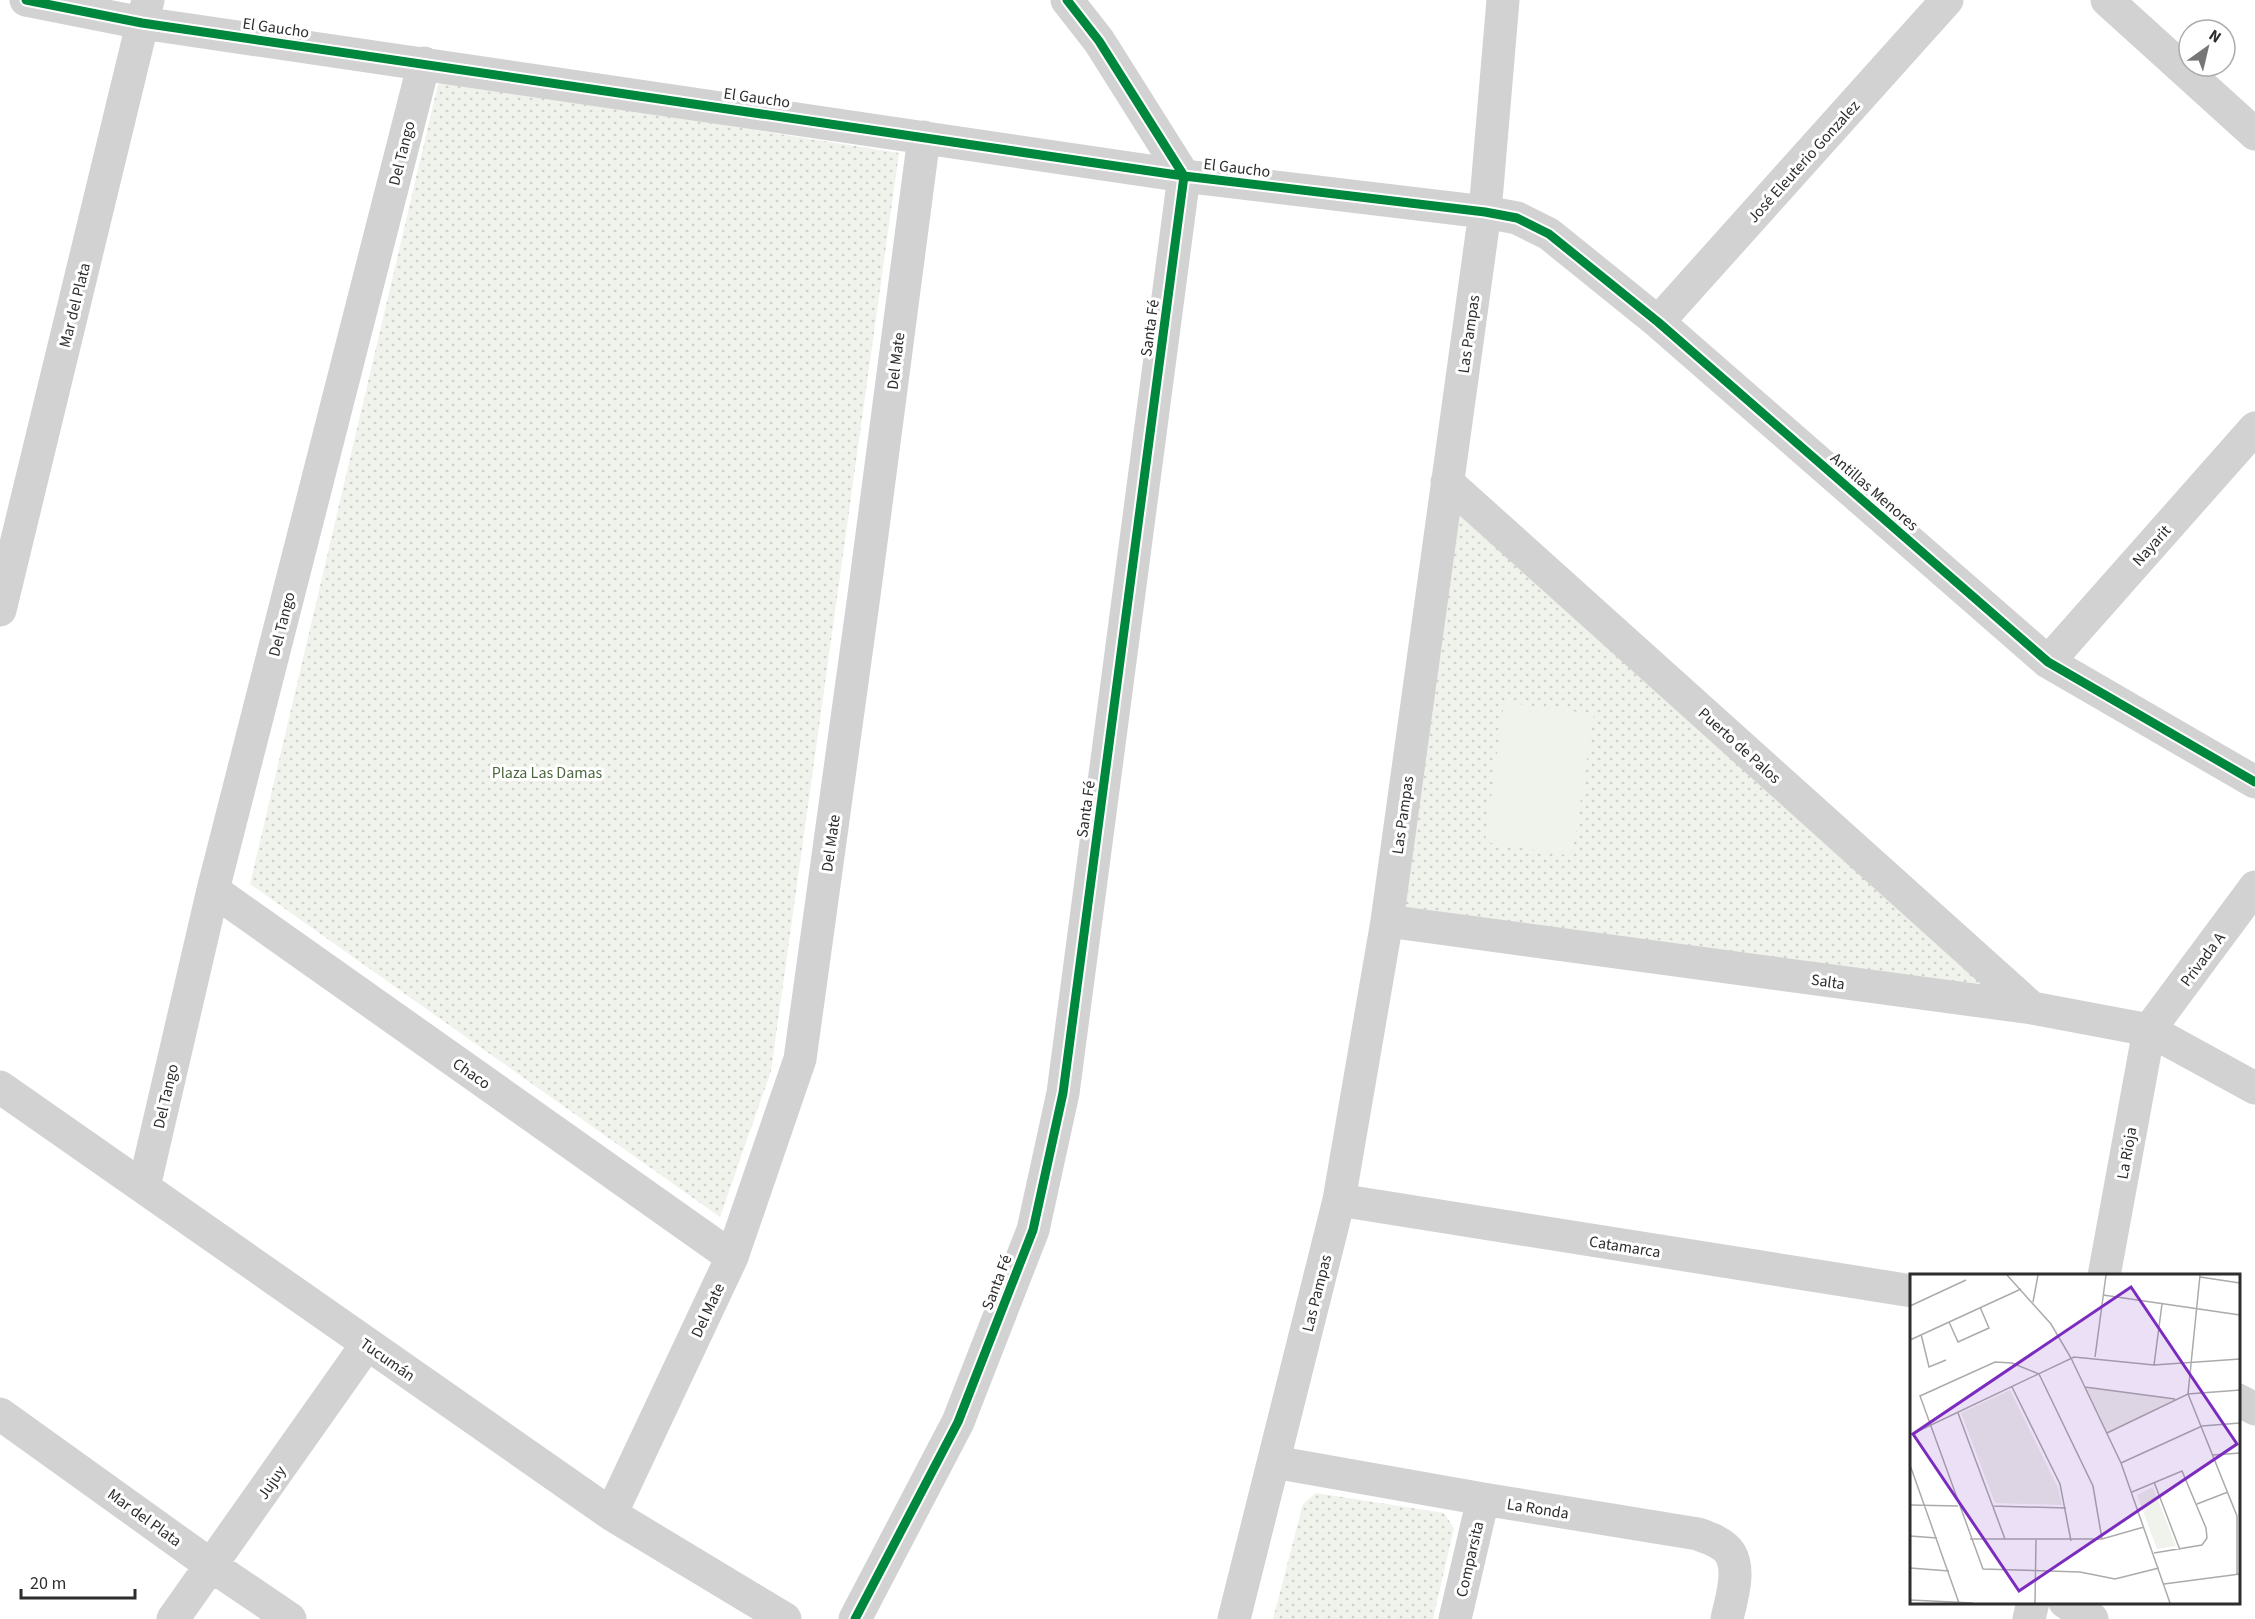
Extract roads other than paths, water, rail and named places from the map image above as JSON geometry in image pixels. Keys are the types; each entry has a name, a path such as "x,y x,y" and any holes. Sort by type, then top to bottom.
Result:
{"street":[{"name":"El Gaucho","path":"26,0 145,11 424,63 1184,176 1485,212"},
{"path":"1067,0 1100,41 1184,176"},
{"name":"Las Pampas","path":"1234,1619 1339,1200 1387,921 1485,212 1503,0"},
{"name":"José Eleuterio Gonzalez","path":"1659,322 1947,0"},
{"path":"2107,0 2255,134"},
{"name":"Mar del Plata","path":"0,610 145,11"},
{"name":"Del Tango","path":"144,1187 213,890 424,63"},
{"name":"Del Mate","path":"611,1514 732,1257 800,1059 866,588 924,137"},
{"name":"Santa Fé","path":"855,1619 958,1422 1033,1230 1063,1093 1184,176"},
{"name":"Antillas Menores","path":"1485,212 1517,218 1549,234 1659,322 2048,662 2255,782"},
{"name":"Nayarit","path":"2048,662 2255,428"},
{"name":"Puerto de Palos","path":"1447,482 2032,1008"},
{"name":"Privada A","path":"2149,1030 2255,887"},
{"name":"Chaco","path":"213,890 732,1257"},
{"name":"Salta","path":"1387,921 2032,1008 2149,1030 2255,1088"},
{"name":"La Rioja","path":"2104,1274 2149,1030"},
{"name":"Tucumán","path":"0,1087 611,1514 785,1619"},
{"name":"Catamarca","path":"1339,1200 1910,1291"},
{"name":"Jujuy","path":"173,1619 213,1566 367,1344"},
{"path":"2240,1401 2255,1409"},
{"name":"Mar del Plata","path":"0,1414 290,1619"},
{"name":"La Ronda","path":"1274,1462 1698,1534 1718,1542 1730,1553 1735,1568 1727,1619"},
{"name":"Comparsita","path":"1455,1619 1483,1499"},
{"path":"2029,1619 2033,1604"},
{"path":"2068,1604 2092,1619"}],"park label":[{"name":"Plaza Las Damas","path":"547,772"}]}
